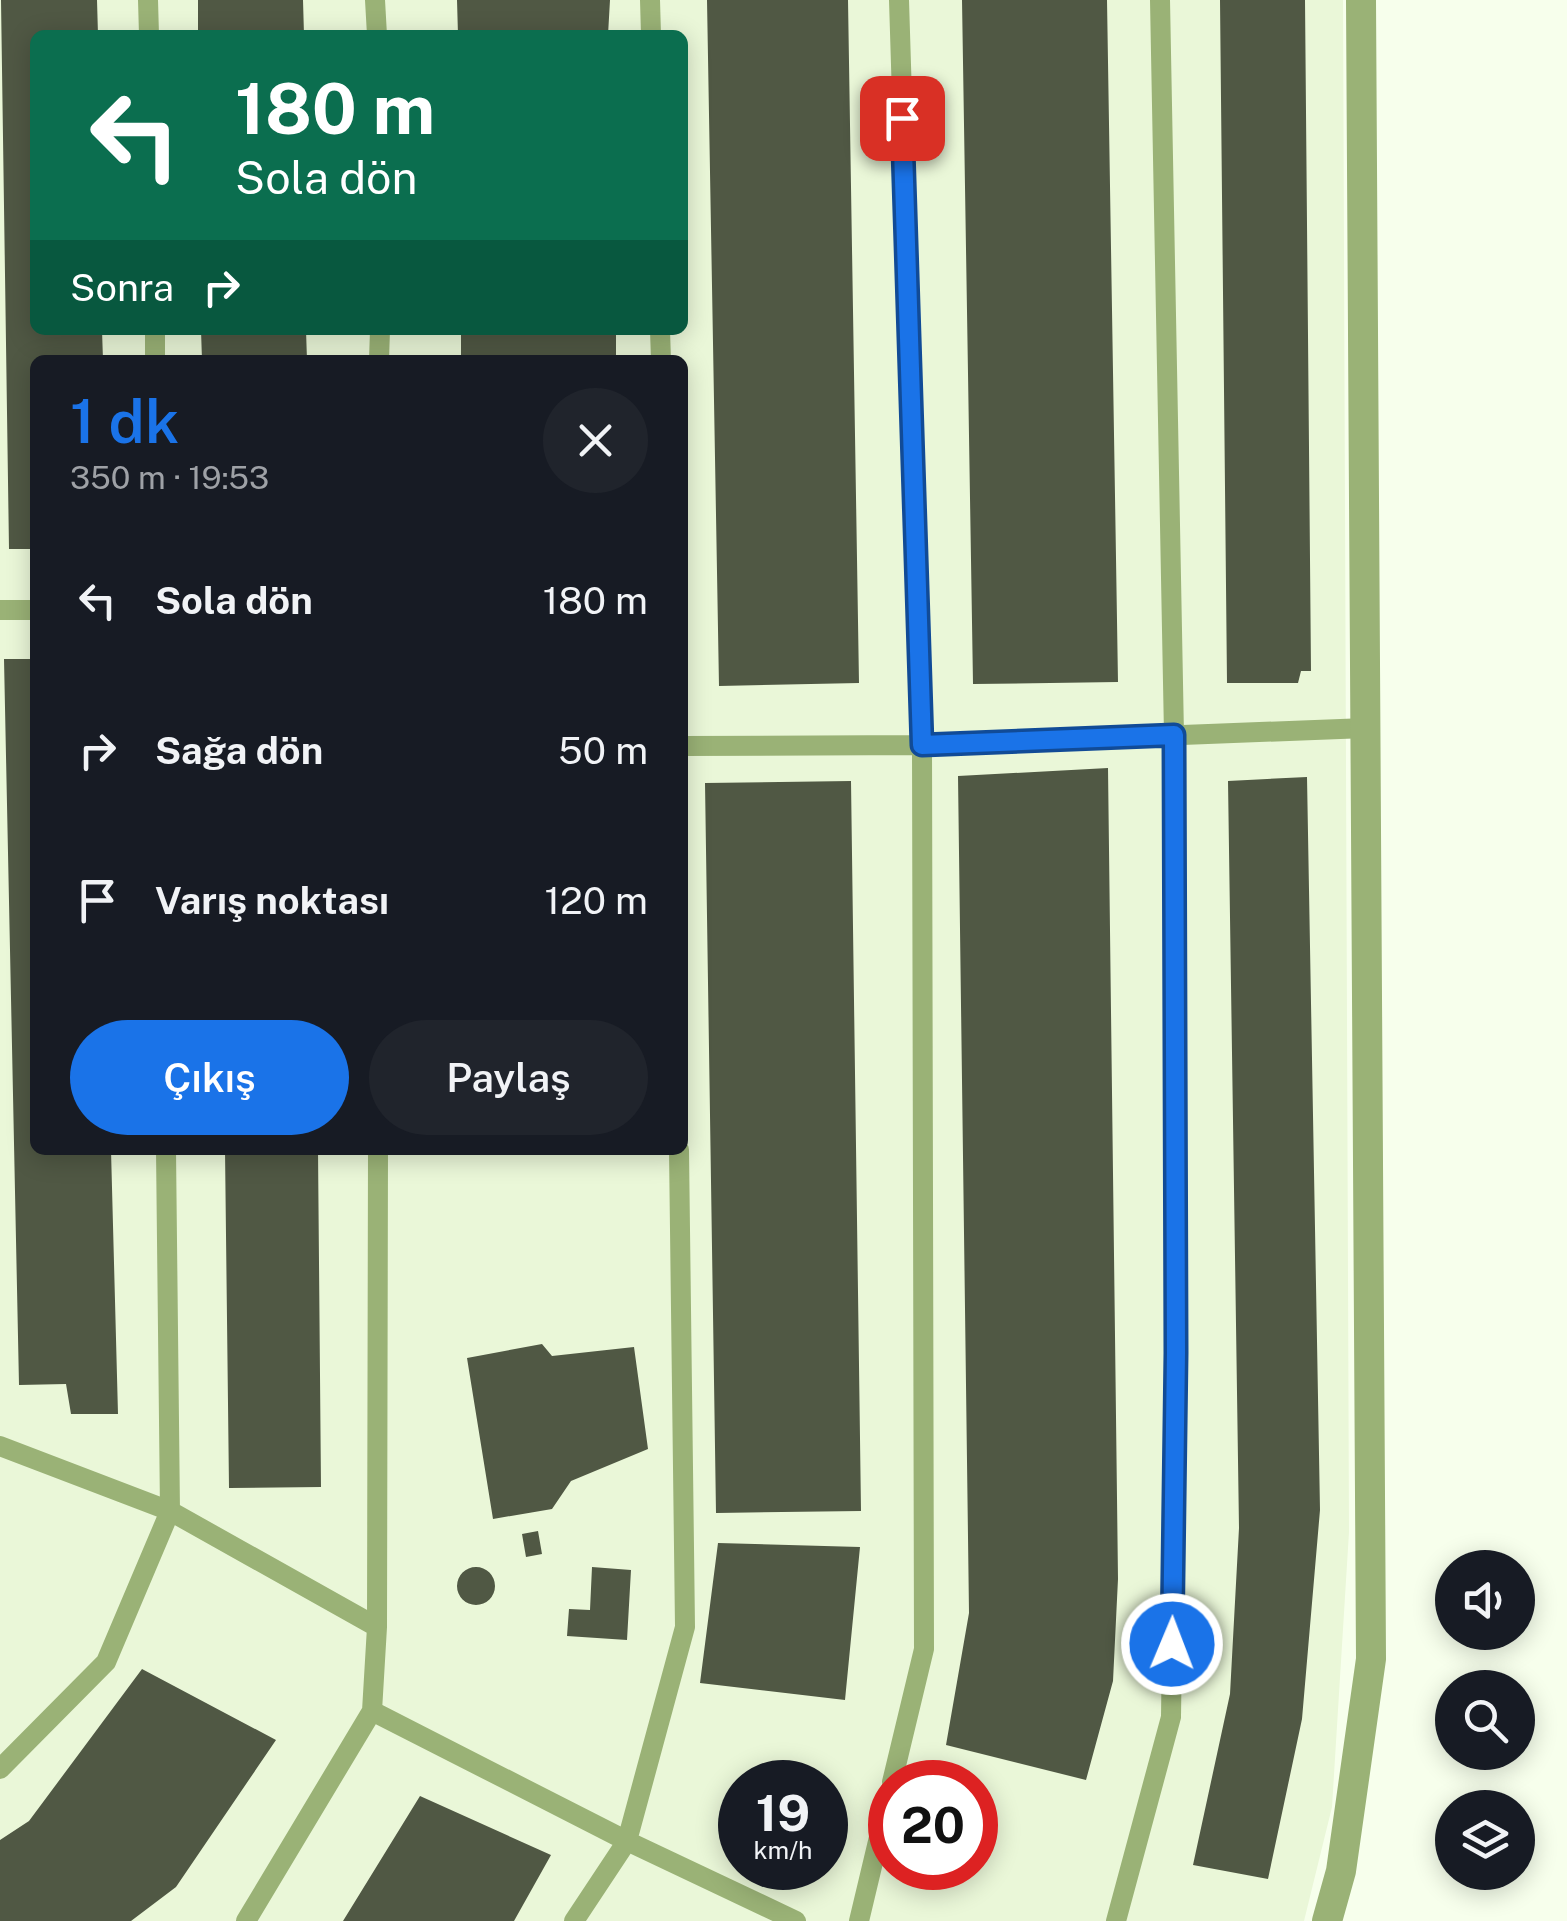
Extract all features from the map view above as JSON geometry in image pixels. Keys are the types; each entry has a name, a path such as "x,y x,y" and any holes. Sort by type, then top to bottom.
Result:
{"street":[{"path":"1327,1921 1341,1870 1371,1659 1361,0"}],"lane":[{"path":"148,0 148,30"},
{"path":"375,0 376,30"},
{"path":"650,0 651,30"},
{"path":"897,1760 924,1648 922,745 898,0"},
{"path":"1116,1921 1172,1717 1176,1353 1174,735 1160,0"},
{"path":"0,610 30,610"},
{"path":"688,746 922,745 1366,728"},
{"path":"0,1769 106,1662 170,1511 166,1155"},
{"path":"246,1921 372,1711 377,1628 378,1155"},
{"path":"574,1921 628,1841 685,1627 679,1155"},
{"path":"0,1446 170,1511 377,1628"},
{"path":"372,1711 796,1921"},
{"path":"859,1921 868,1883"}],"shaded area":[{"path":"0,0 1343,0 1349,1532 1332,1807 1304,1921 0,1921"}],"building":[{"path":"1,0 97,0 98,30 30,30 30,335 102,335 103,355 30,355 30,549 9,549"},
{"path":"198,0 303,0 304,30 198,30"},
{"path":"457,0 610,0 608,30 458,30"},
{"path":"707,0 848,0 859,683 719,686"},
{"path":"962,0 1107,0 1118,682 973,684"},
{"path":"1220,0 1305,0 1311,671 1301,671 1298,683 1227,683"},
{"path":"201,335 306,335 307,355 202,355"},
{"path":"461,335 616,335 616,355 461,355"},
{"path":"4,659 30,659 30,1155 111,1155 118,1414 71,1414 66,1384 19,1385"},
{"path":"1108,768 1118,1579 1113,1681 1086,1780 946,1745 969,1613 958,776"},
{"path":"1307,777 1320,1510 1302,1719 1268,1879 1193,1865 1230,1694 1239,1528 1228,781"},
{"path":"851,781 861,1511 716,1513 705,783"},
{"path":"225,1155 318,1155 321,1487 229,1488"},
{"path":"542,1344 552,1356 634,1347 648,1449 571,1481 552,1509 493,1519 467,1358"},
{"path":"538,1531 542,1554 526,1557 522,1534"},
{"path":"718,1543 860,1547 845,1700 700,1683"},
{"path":"476,1567 490,1572 495,1586 490,1600 476,1605 462,1600 457,1586 462,1572"},
{"path":"592,1567 631,1570 627,1640 567,1636 569,1609 590,1610"},
{"path":"142,1669 276,1740 176,1887 131,1921 0,1921 0,1840 29,1821"},
{"path":"420,1796 551,1855 514,1921 343,1921"}],"route":[{"path":"902,118 922,745 1174,735 1176,1353 1172,1644"}]}
